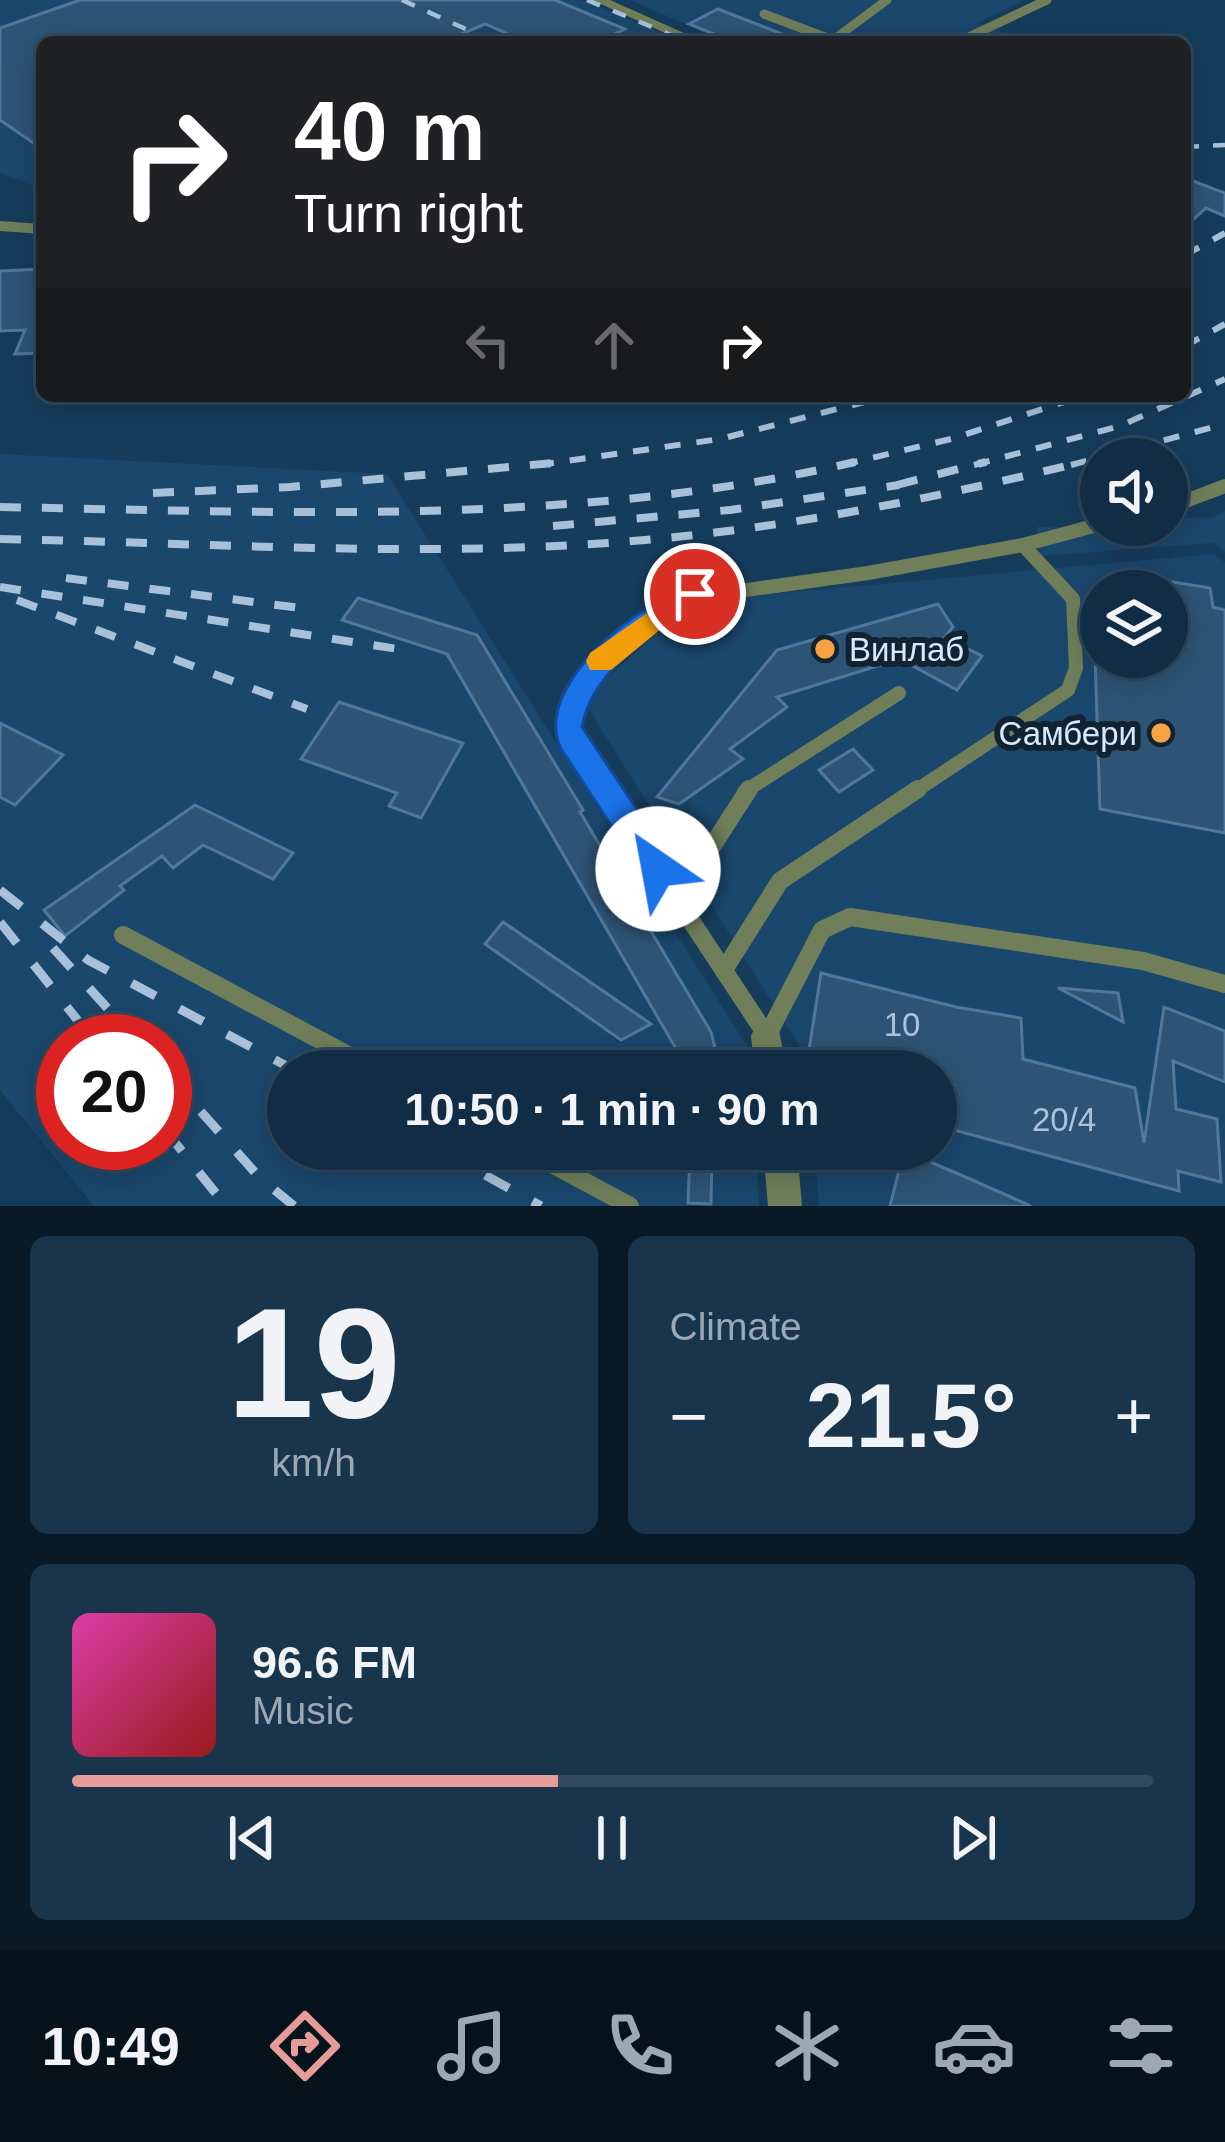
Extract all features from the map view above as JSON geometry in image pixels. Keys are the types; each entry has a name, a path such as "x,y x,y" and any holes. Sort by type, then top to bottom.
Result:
{"street":[{"path":"598,0 683,36"},
{"path":"0,226 36,229"},
{"path":"767,1036 769,1050"},
{"path":"782,1170 785,1206"}],"lane":[{"path":"842,36 887,0"},
{"path":"971,36 1047,0"},
{"path":"764,14 823,36"},
{"path":"1188,500 1225,486"},
{"path":"767,1036 572,740 568,727 572,706 596,666 671,607 695,594 868,573 1024,545 1080,530"},
{"path":"724,970 780,881 1068,690 1076,668 1073,599 1024,545"},
{"path":"678,899 742,794 899,693"},
{"path":"767,1036 822,930 850,917 1143,961 1225,984"},
{"path":"123,935 338,1050"},
{"path":"563,1170 630,1206"}],"shaded area":[{"path":"0,0 582,0 669,36 36,36 36,187 0,173"},
{"path":"630,0 1024,0 978,23 1014,36 713,36"},
{"path":"0,454 387,474 749,1050 267,1050 267,1170 757,1170 759,1206 94,1206 65,1170 192,1170 192,1014 36,1014 36,1134 0,1090"},
{"path":"1225,511 1225,552 1212,543 1188,545 1188,518 1213,517"},
{"path":"1080,526 1080,546 1172,546 1040,556 1037,527"},
{"path":"1214,554 1225,563 1225,1206 819,1206 816,1170 957,1170 957,1050 802,1050 583,700 692,601"}],"building":[{"path":"80,0 555,0 625,29 610,36 512,36 485,24 457,36 36,36 36,145 0,120 0,28"},
{"path":"718,9 788,36 719,36 689,24"},
{"path":"1191,180 1225,193 1225,216 1206,208 1191,222"},
{"path":"36,269 36,353 15,354 25,330 0,331 0,271"},
{"name":"Самбери","path":"1188,584 1210,588 1213,607 1225,610 1225,833 1100,809 1096,678 1188,678"},
{"path":"358,598 477,635 711,1032 715,1048 677,1050 447,654 342,620"},
{"path":"938,604 953,627 945,637 982,656 957,690 900,659 777,697 787,707 730,749 743,759 679,804 657,797 777,650"},
{"path":"339,702 463,743 421,818 389,806 397,793 301,759"},
{"path":"0,723 63,755 15,805 0,797"},
{"path":"853,749 873,770 839,792 819,770"},
{"path":"195,805 293,853 273,879 203,845 173,868 162,856 65,936 44,910"},
{"path":"503,922 651,1024 621,1040 485,944"},
{"path":"821,973 1021,1018 1023,1059 1135,1088 1144,1143 1164,1007 1225,1031 1225,1082 1173,1061 1176,1109 1217,1119 1221,1182 1178,1171 1179,1191 957,1131 957,1050 809,1050"},
{"path":"1058,988 1118,993 1123,1022"},
{"path":"689,1170 712,1170 711,1204 688,1203"},
{"path":"899,1170 949,1170 1031,1206 890,1206"}],"railway":[{"path":"402,0 481,36"},
{"path":"587,0 674,36"},
{"path":"1191,147 1225,145"},
{"path":"1191,252 1225,233"},
{"path":"1191,343 1225,324"},
{"path":"1191,394 1225,379"},
{"path":"550,463 720,439 865,402"},
{"path":"852,463 951,439 1064,402"},
{"path":"974,465 1120,426 1174,402"},
{"path":"1077,463 1225,424"},
{"path":"550,463 564,462"},
{"path":"897,485 986,462"},
{"path":"153,493 290,487 550,463"},
{"path":"538,465 550,463"},
{"path":"0,507 322,512 537,506 750,483 852,463"},
{"path":"842,465 852,463"},
{"path":"0,539 323,548 565,546 756,527 866,509 1077,463"},
{"path":"1071,465 1077,463"},
{"path":"553,526 730,510 899,485"},
{"path":"66,578 316,610"},
{"path":"0,587 398,649"},
{"path":"17,600 307,709"},
{"path":"0,890 88,960 267,1056"},
{"path":"0,922 73,1014"},
{"path":"53,948 113,1014"},
{"path":"192,1101 259,1177 294,1206"},
{"path":"192,1164 226,1206"},
{"path":"476,1170 541,1206"}],"slow traffic":[{"path":"601,661 657,617"}],"place":[{"name":"Винлаб","path":"825,649"},
{"name":"Самбери","path":"1161,733"}],"route":[{"path":"658,869 568,727 580,688 596,666 671,607 695,594"}]}
